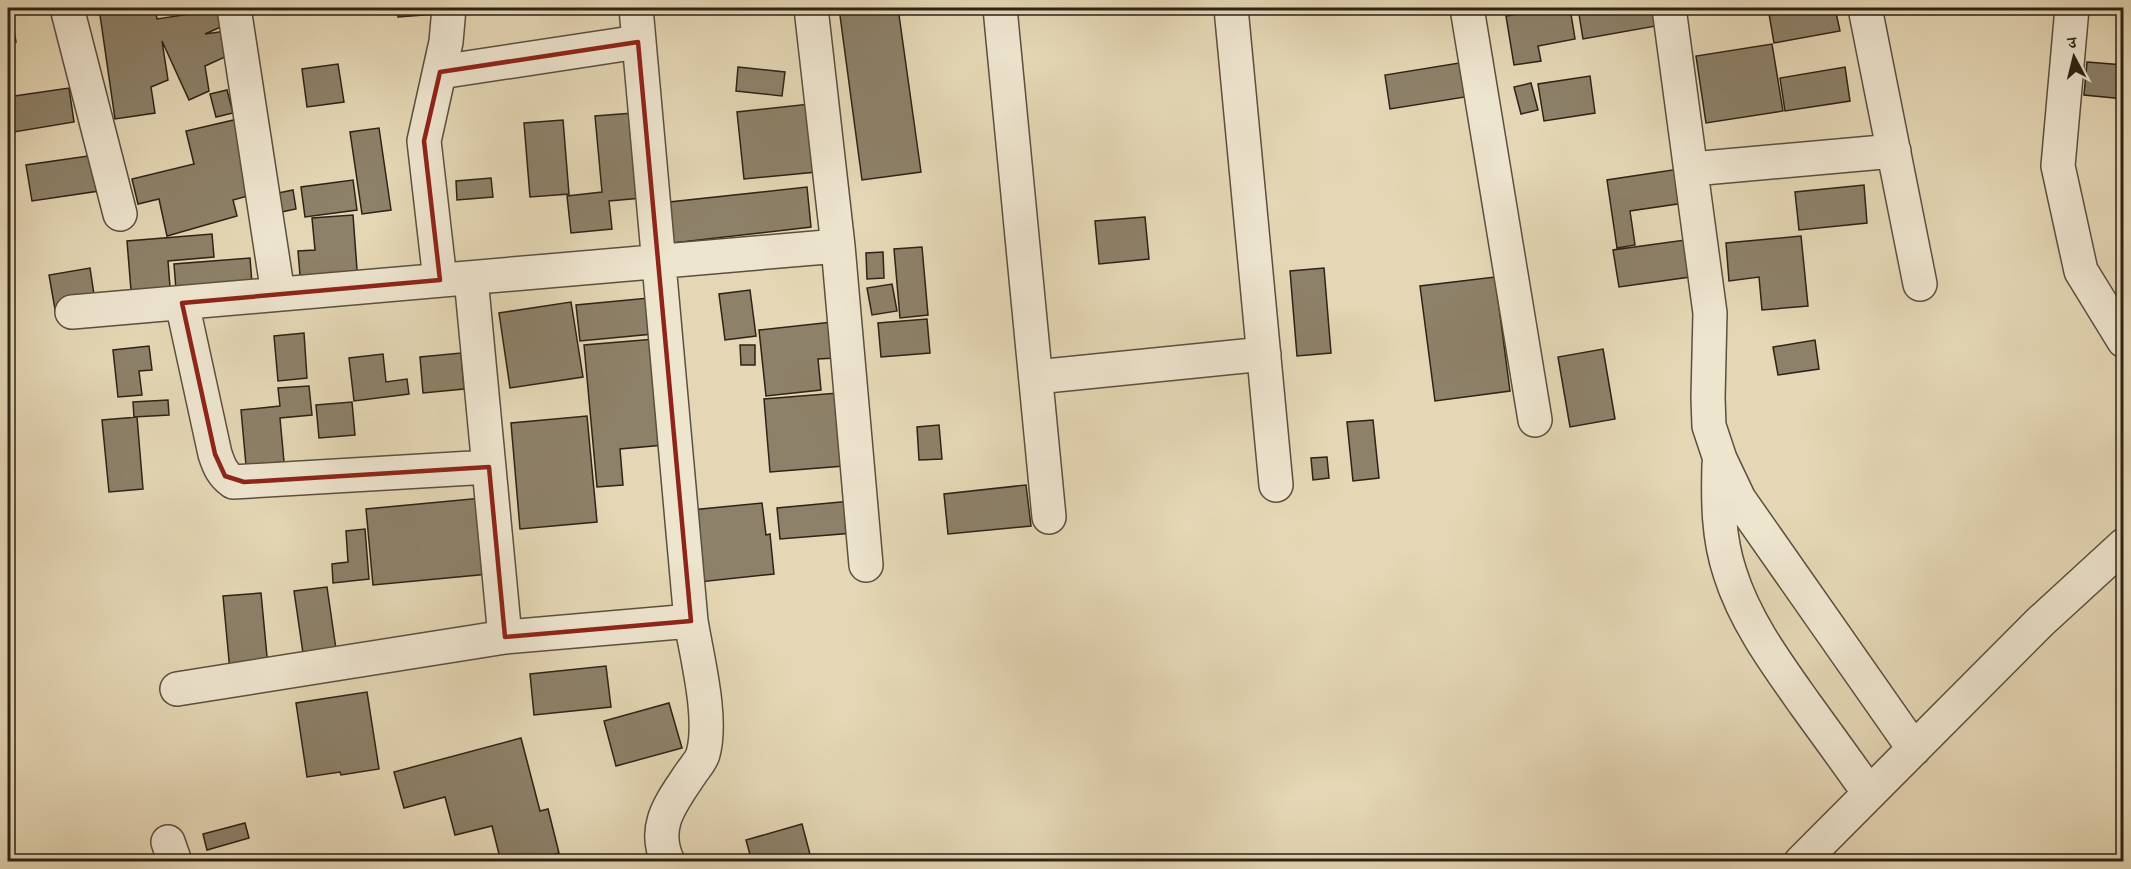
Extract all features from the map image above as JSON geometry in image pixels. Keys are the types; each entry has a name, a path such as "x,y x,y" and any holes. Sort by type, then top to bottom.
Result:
{"street":[{"path":"68,8 120,214"},
{"path":"234,8 278,294"},
{"path":"449,8 450,18 440,72 424,141 455,279 489,467 505,637"},
{"path":"636,8 692,621 707,733 702,756 670,805 661,827 662,850 668,861"},
{"path":"811,8 838,246 866,565"},
{"path":"1000,8 1049,517"},
{"path":"1231,8 1276,485"},
{"path":"1467,8 1534,420"},
{"path":"1670,8 1710,313 1709,426 1720,459 1739,499 1914,749"},
{"path":"1865,8 1920,284"},
{"path":"2072,8 2058,166 2080,271 2124,340"},
{"path":"440,72 638,42"},
{"path":"1692,169 1894,151"},
{"path":"72,312 838,246"},
{"path":"182,303 215,454 225,476 233,482 489,467"},
{"path":"1036,377 1264,354"},
{"path":"1720,459 1717,504 1721,535 1730,573 1742,602 1762,641 1782,672 1869,793"},
{"path":"1801,861 2040,622 2124,544"},
{"path":"177,689 505,637 692,621"}],"highlighted area":[{"path":"638,42 691,621 505,637 489,467 244,482 225,476 215,454 182,303 440,280 424,141 440,72"}],"building":[{"path":"8,8 23,8 24,12 8,15"},
{"path":"99,8 155,8 157,19 223,9 225,25 205,34 226,31 236,52 205,66 209,91 189,100 162,41 168,80 151,87 155,113 115,119"},
{"path":"398,8 436,8 437,14 398,17"},
{"path":"471,8 530,8 472,13"},
{"path":"839,8 898,8 921,172 862,180"},
{"path":"1553,8 1570,8 1575,39 1538,46 1541,61 1514,65 1506,16"},
{"path":"1578,8 1653,8 1656,26 1583,39"},
{"path":"1768,8 1835,8 1840,31 1774,43"},
{"path":"13,24 16,42 8,43 8,25"},
{"path":"1772,44 1783,111 1706,123 1696,56"},
{"path":"2087,62 2124,65 2124,99 2084,95"},
{"path":"1459,63 1465,97 1390,109 1385,75"},
{"path":"338,64 344,102 307,107 302,69"},
{"path":"738,67 785,72 782,96 736,91"},
{"path":"1845,67 1850,101 1785,111 1780,78"},
{"path":"1590,76 1595,113 1544,121 1538,84"},
{"path":"1531,83 1538,110 1521,114 1514,87"},
{"path":"69,88 74,122 14,132 8,97"},
{"path":"227,90 233,113 216,117 210,94"},
{"path":"810,104 817,172 744,179 737,112"},
{"path":"633,113 642,198 609,201 612,229 571,233 567,196 602,192 595,116"},
{"path":"238,119 255,194 233,200 237,216 167,236 159,199 138,204 132,179 194,164 186,131"},
{"path":"563,120 569,194 530,197 524,123"},
{"path":"379,128 391,210 362,214 350,132"},
{"path":"95,155 99,191 32,201 26,165"},
{"path":"1679,169 1684,203 1630,211 1635,245 1617,248 1607,180"},
{"path":"491,178 493,197 457,200 456,181"},
{"path":"353,180 357,210 305,217 301,187"},
{"path":"1864,185 1867,223 1799,230 1795,192"},
{"path":"807,187 811,227 664,244 660,203"},
{"path":"293,190 296,209 281,212 278,193"},
{"path":"353,215 358,283 301,287 298,251 315,250 312,218"},
{"path":"1145,217 1149,259 1099,264 1095,221"},
{"path":"212,234 214,257 168,261 171,300 132,303 127,241"},
{"path":"1801,236 1808,306 1762,310 1759,277 1729,281 1726,243"},
{"path":"1685,240 1690,277 1619,287 1613,250"},
{"path":"922,247 928,315 900,318 894,249"},
{"path":"883,252 884,278 867,279 866,253"},
{"path":"250,258 253,296 177,303 174,264"},
{"path":"90,268 96,308 56,315 49,275"},
{"path":"1324,268 1331,353 1297,356 1290,271"},
{"path":"1495,277 1510,391 1435,401 1420,286"},
{"path":"892,284 897,311 872,315 867,288"},
{"path":"750,290 756,336 725,340 719,294"},
{"path":"649,298 653,334 580,341 576,305"},
{"path":"571,302 583,377 510,388 499,313"},
{"path":"927,319 930,353 881,357 878,323"},
{"path":"832,322 836,358 818,359 821,390 766,396 759,330"},
{"path":"304,333 307,378 278,381 274,336"},
{"path":"655,339 664,445 620,449 623,485 597,487 584,345"},
{"path":"1815,340 1819,369 1778,375 1773,347"},
{"path":"740,345 755,345 755,365 741,365"},
{"path":"149,346 152,370 139,371 142,395 118,397 113,350"},
{"path":"1603,349 1615,419 1570,427 1558,357"},
{"path":"461,353 464,389 423,393 420,357"},
{"path":"383,354 386,382 407,379 409,394 354,401 349,358"},
{"path":"309,386 312,415 280,418 284,462 246,465 241,410 280,406 278,388"},
{"path":"838,393 844,466 770,472 764,399"},
{"path":"168,400 169,415 134,417 133,402"},
{"path":"352,402 355,435 319,438 316,405"},
{"path":"587,416 597,522 520,529 511,423"},
{"path":"137,417 143,489 109,492 102,420"},
{"path":"1373,420 1379,478 1353,481 1347,422"},
{"path":"939,425 942,459 919,460 917,427"},
{"path":"1327,457 1329,478 1313,480 1311,458"},
{"path":"1026,485 1031,526 948,534 944,494"},
{"path":"482,498 489,574 373,585 366,509"},
{"path":"851,501 854,533 780,539 777,508"},
{"path":"762,503 766,535 770,534 774,574 699,582 691,510"},
{"path":"365,529 369,579 333,583 332,564 348,562 346,531"},
{"path":"327,587 337,656 304,660 294,591"},
{"path":"261,593 268,667 230,671 223,596"},
{"path":"606,666 611,707 534,715 530,674"},
{"path":"367,692 379,769 307,777 296,703"},
{"path":"669,703 682,748 616,766 604,721"},
{"path":"521,738 540,811 548,809 559,853 528,862 501,862 492,826 455,835 445,797 404,808 394,772"},
{"path":"245,823 249,838 207,850 203,834"},
{"path":"802,824 812,862 752,862 746,840"}]}
